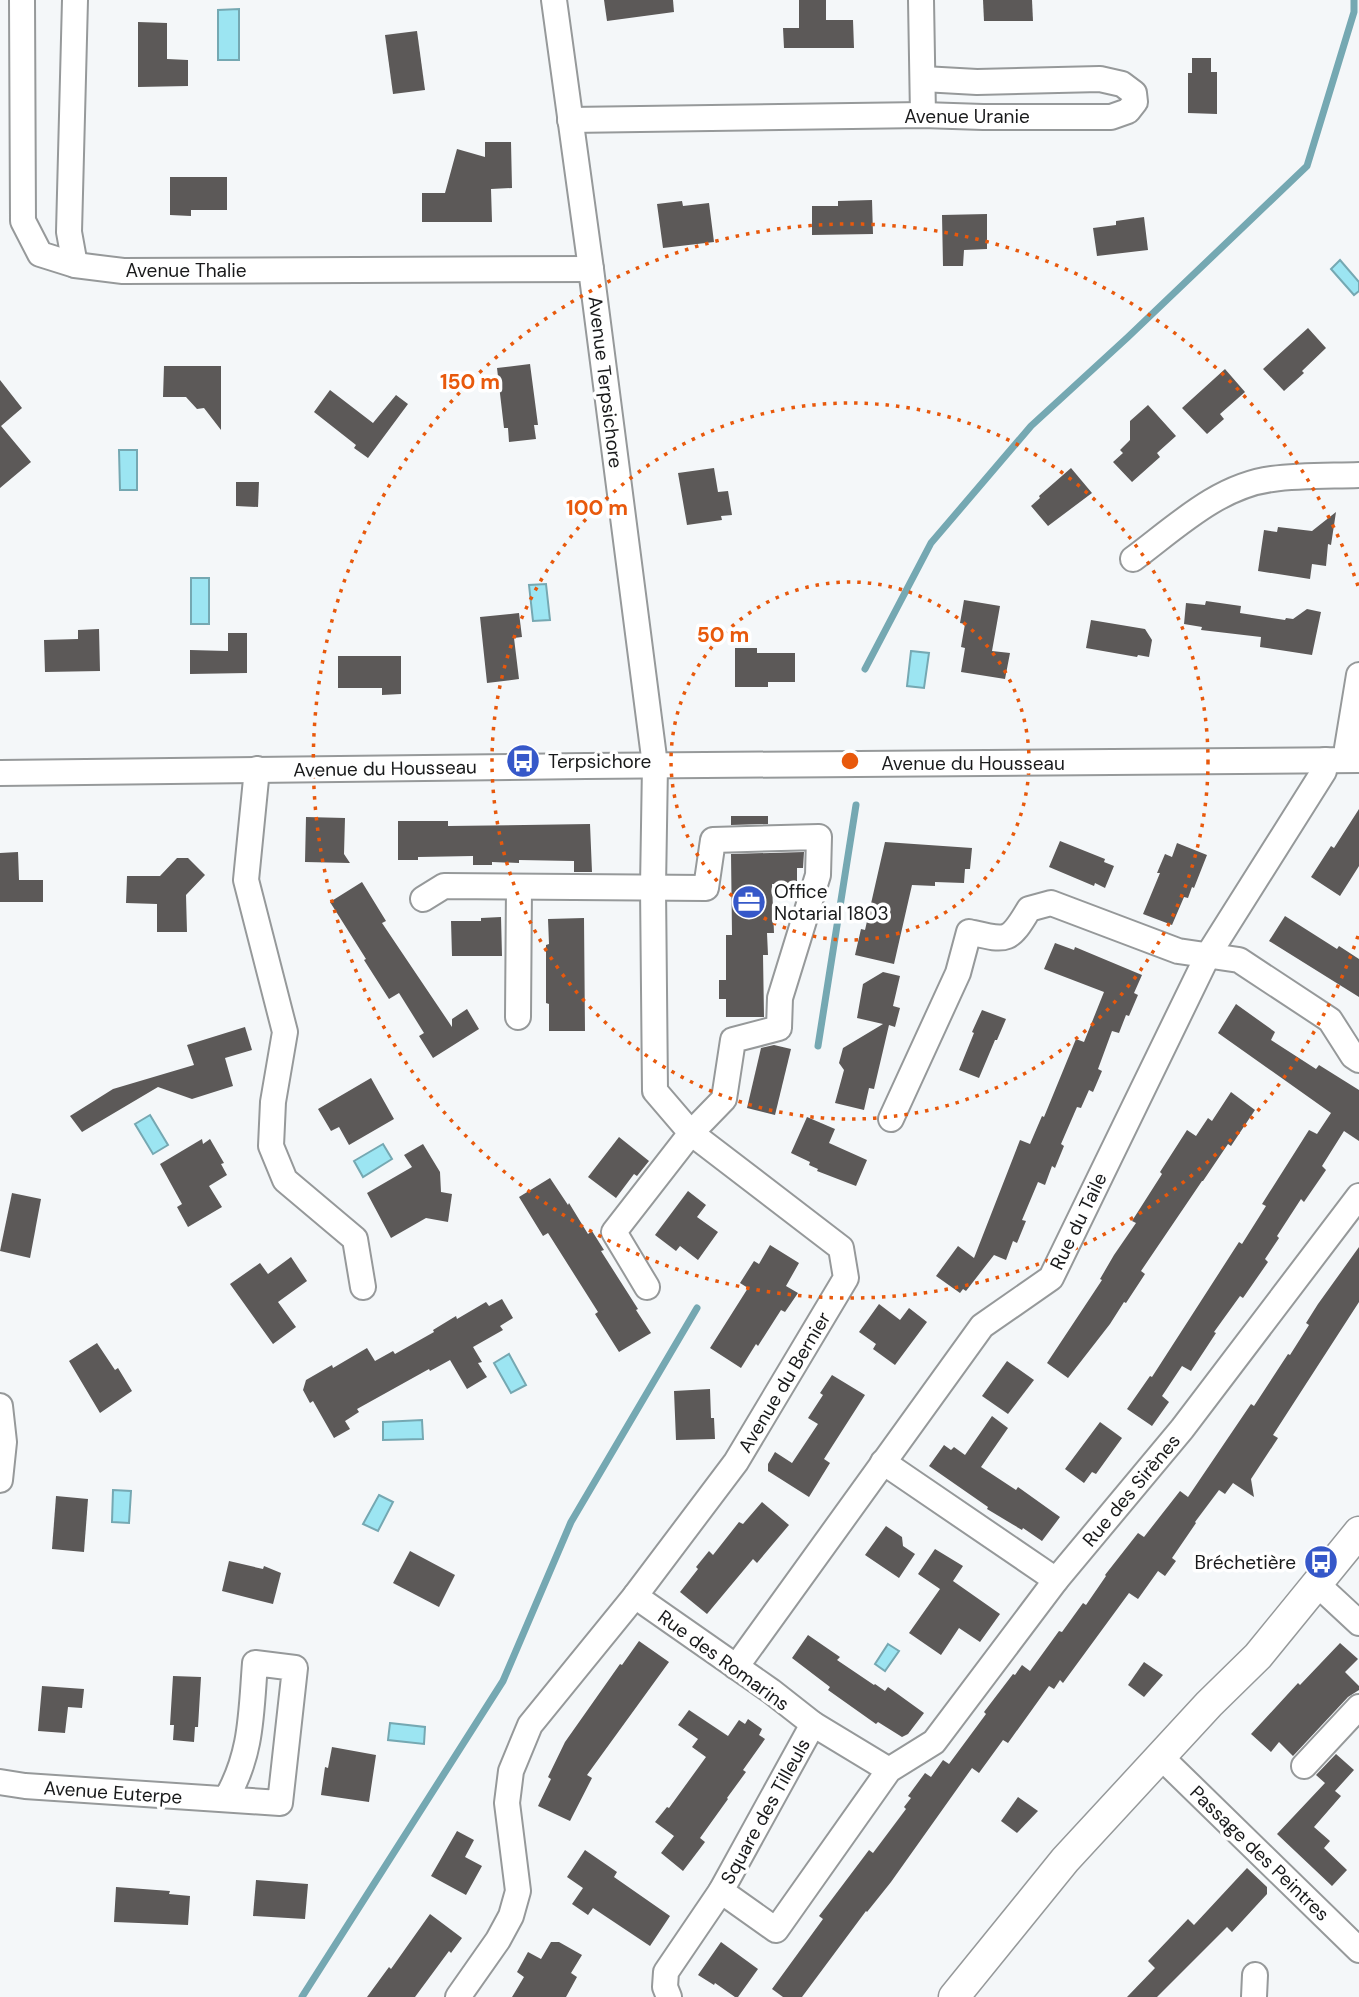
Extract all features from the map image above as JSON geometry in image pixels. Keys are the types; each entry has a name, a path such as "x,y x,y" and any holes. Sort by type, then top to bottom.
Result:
{"main road":[{"path":"954,1997 1065,1860 1209,1704 1258,1656 1359,1532"}],"street":[{"name":"Avenue Thalie","path":"22,0 23,221 40,254 75,265 123,271 591,269"},
{"path":"75,0 69,232 75,265"},
{"name":"Avenue Terpsichore","path":"554,0 655,765"},
{"path":"921,0 923,116"},
{"name":"Avenue Uranie","path":"570,120 1111,117 1128,111 1135,102 1134,93 1122,84 1100,79 977,82 923,79"},
{"path":"1133,559 1213,500 1238,488 1270,479 1359,475"},
{"name":"Rue du Taile","path":"736,1667 982,1326 1051,1278 1208,955 1324,771 1343,760 1359,675"},
{"name":"Avenue du Housseau","path":"0,773 1343,760"},
{"name":"Avenue du Bernier","path":"458,1997 498,1940 511,1916 518,1891 507,1803 511,1770 530,1725 635,1596 736,1462 846,1278 841,1248 691,1133 655,1091 655,765"},
{"path":"257,769 246,880 285,1032 273,1102 271,1146 285,1180 355,1238 363,1287"},
{"path":"423,899 444,886 706,887 713,840 819,837 818,875 779,998 779,1028 733,1040 724,1099 691,1133 614,1232 647,1287"},
{"path":"518,1017 519,887"},
{"path":"891,1119 958,973 969,932 1000,939 1016,932 1030,909 1051,902 1178,951 1239,960 1330,1020 1353,1056 1359,1060"},
{"name":"Rue des Sirènes","path":"888,1770 934,1742 1056,1580 1182,1429 1359,1196"},
{"path":"0,1406 4,1443 0,1480"},
{"path":"883,1462 1056,1580"},
{"path":"1317,1584 1359,1623"},
{"name":"Rue des Romarins","path":"635,1596 813,1724"},
{"name":"Avenue Euterpe","path":"0,1782 26,1786 280,1803 295,1668 255,1664 248,1746 239,1778 226,1799"},
{"path":"1304,1766 1359,1707"},
{"name":"Square des Tilleuls","path":"813,1724 888,1770 776,1930 721,1891 813,1724"},
{"name":"Passage des Peintres","path":"1161,1757 1359,1950"},
{"path":"669,1997 665,1987 666,1972 721,1891"}],"water":[{"path":"239,9 239,60 218,60 218,10"},
{"path":"1340,260 1359,282 1359,291 1354,295 1331,269"},
{"path":"119,450 137,450 137,490 120,490"},
{"path":"191,578 209,578 209,624 191,624"},
{"path":"546,584 550,620 533,621 529,585"},
{"path":"911,651 929,653 924,688 907,686"},
{"path":"150,1115 168,1145 153,1154 135,1124"},
{"path":"383,1144 392,1159 363,1177 354,1161"},
{"path":"509,1354 526,1385 511,1393 494,1363"},
{"path":"422,1420 423,1439 383,1440 383,1422"},
{"path":"113,1490 131,1491 129,1523 112,1522"},
{"path":"379,1495 393,1502 378,1531 363,1524"},
{"path":"888,1644 899,1651 885,1671 875,1664"},
{"path":"390,1723 425,1727 424,1744 388,1740"}],"building":[{"path":"604,0 673,0 674,12 607,21"},
{"path":"799,0 826,0 826,20 853,20 854,48 784,48 783,28 799,28"},
{"path":"983,0 1032,0 1033,21 984,21"},
{"path":"138,22 167,23 167,59 188,60 188,86 138,87"},
{"path":"417,31 425,90 393,94 385,35"},
{"path":"1192,58 1211,58 1211,72 1217,72 1217,114 1188,113 1188,73 1192,73"},
{"path":"485,142 511,142 512,188 491,189 492,222 422,222 422,193 445,193 457,149 485,157"},
{"path":"170,177 227,177 227,210 191,210 191,216 170,215"},
{"path":"872,200 873,234 812,235 812,206 838,206 838,201"},
{"path":"682,201 683,206 709,203 714,242 663,248 657,204"},
{"path":"987,214 987,249 964,250 963,266 943,266 942,215"},
{"path":"1144,217 1148,250 1097,256 1093,228"},
{"path":"1308,328 1326,348 1284,391 1263,369"},
{"path":"530,364 538,425 534,425 536,439 509,442 508,428 504,428 497,368"},
{"path":"164,366 221,366 221,430 204,408 197,409 186,397 163,397"},
{"path":"1225,369 1245,392 1220,414 1224,419 1207,434 1182,408"},
{"path":"0,380 22,408 1,426 31,462 0,488"},
{"path":"330,390 373,423 396,395 408,404 368,458 354,448 356,445 314,412"},
{"path":"1148,405 1176,436 1157,453 1160,457 1132,482 1113,462 1123,453 1120,450 1130,440 1130,421"},
{"path":"714,468 718,492 728,491 732,515 721,516 722,520 687,525 678,473"},
{"path":"1071,468 1092,493 1048,526 1031,506"},
{"path":"236,482 259,482 258,507 236,506"},
{"path":"1336,512 1326,566 1312,564 1310,579 1258,571 1264,530 1277,532 1278,527 1312,531"},
{"path":"964,600 1000,606 992,651 1010,653 1005,679 961,672 965,624 960,623"},
{"path":"1206,601 1241,606 1240,613 1285,620 1293,619 1307,609 1321,612 1312,655 1260,647 1261,637 1201,630 1202,627 1184,624 1186,603 1205,605"},
{"path":"519,613 522,637 514,638 519,679 487,683 480,617"},
{"path":"1091,620 1145,629 1152,640 1149,657 1086,648"},
{"path":"99,629 100,671 45,672 44,640 78,639 78,630"},
{"path":"228,633 247,633 247,673 190,674 190,650 228,651"},
{"path":"735,648 757,648 757,653 795,653 795,682 768,682 768,687 735,687"},
{"path":"338,656 401,656 401,694 382,695 382,688 338,688"},
{"path":"1359,809 1359,866 1340,896 1311,877"},
{"path":"731,816 768,816 768,824 731,825"},
{"path":"306,817 345,818 344,854 350,863 305,862"},
{"path":"398,821 448,821 448,826 590,824 592,872 574,872 574,861 519,860 519,863 492,862 492,865 473,865 473,856 398,860"},
{"path":"1060,841 1105,859 1104,862 1114,866 1105,888 1049,867"},
{"path":"885,842 972,848 970,869 965,869 964,883 935,882 935,886 912,885 894,964 855,955 861,929 865,930"},
{"path":"1177,843 1207,855 1194,888 1192,887 1188,898 1184,897 1172,925 1143,914 1165,854 1172,857"},
{"path":"18,852 19,880 43,880 43,902 0,902 0,853"},
{"path":"804,852 803,868 797,868 797,884 772,884 774,933 767,933 768,955 763,955 764,1017 726,1017 726,999 719,999 719,980 726,980 726,935 732,935 731,854"},
{"path":"177,858 188,858 205,875 186,895 187,932 157,932 157,904 126,903 127,876 160,876"},
{"path":"362,882 386,921 382,923 452,1027 452,1019 467,1009 479,1029 433,1058 419,1036 424,1033 399,993 389,999 330,902"},
{"path":"1285,916 1337,949 1339,946 1359,959 1359,997 1269,941"},
{"path":"501,917 502,956 452,956 451,921 481,921 481,918"},
{"path":"584,918 585,1031 549,1031 549,1004 546,1003 548,919"},
{"path":"1055,943 1074,950 1075,947 1142,975 1134,993 1138,995 1119,1033 1112,1031 1098,1069 1102,1071 1093,1092 1089,1090 1081,1108 1077,1107 1061,1144 1064,1146 1055,1168 1052,1166 1045,1185 1038,1182 1022,1220 1026,1221 1017,1243 1013,1241 1006,1260 994,1255 966,1291 963,1289 960,1293 936,1276 958,1246 974,1258 1020,1140 1030,1144 1076,1039 1084,1042 1104,992 1044,969"},
{"path":"883,972 900,976 893,1006 900,1008 895,1027 889,1025 874,1089 869,1088 864,1110 835,1103 844,1070 839,1063 843,1048 883,1024 857,1018 863,984"},
{"path":"1236,1004 1275,1032 1271,1040 1316,1069 1319,1065 1359,1090 1359,1141 1344,1131 1322,1166 1326,1170 1304,1202 1301,1199 1277,1236 1279,1238 1265,1259 1268,1262 1243,1298 1240,1296 1214,1332 1216,1333 1191,1371 1182,1366 1162,1396 1169,1402 1152,1426 1127,1409 1150,1376 1152,1377 1239,1242 1242,1244 1266,1206 1262,1204 1309,1130 1317,1134 1331,1113 1218,1033"},
{"path":"982,1010 1006,1019 979,1078 959,1070"},
{"path":"245,1027 252,1050 225,1058 233,1086 192,1099 158,1087 82,1132 70,1116 113,1089 194,1065 187,1045"},
{"path":"774,1045 791,1049 775,1115 747,1108 761,1048"},
{"path":"371,1078 394,1119 349,1145 339,1127 331,1131 318,1109"},
{"path":"1231,1092 1255,1110 1231,1146 1228,1144 1141,1271 1145,1274 1126,1303 1124,1302 1068,1378 1047,1363 1102,1280 1100,1279 1114,1255 1136,1223 1132,1221 1187,1130 1196,1136 1208,1118 1212,1121"},
{"path":"807,1117 835,1129 829,1143 867,1160 856,1186 817,1171 818,1169 809,1165 810,1162 791,1153"},
{"path":"619,1137 649,1161 637,1176 634,1174 616,1198 588,1177"},
{"path":"202,1139 203,1144 210,1139 224,1163 221,1164 227,1175 209,1186 222,1207 188,1227 177,1207 182,1204 160,1164"},
{"path":"423,1144 440,1172 441,1192 452,1194 448,1222 426,1218 391,1238 367,1193 412,1167 404,1155"},
{"path":"550,1178 588,1234 592,1231 604,1250 601,1251 651,1333 619,1352 595,1314 598,1312 548,1233 543,1236 519,1197"},
{"path":"688,1191 706,1205 697,1217 718,1232 698,1260 680,1246 676,1251 655,1235"},
{"path":"12,1193 41,1199 30,1258 0,1251"},
{"path":"770,1245 799,1263 786,1286 798,1293 785,1312 781,1310 741,1368 710,1348 748,1288 740,1283 754,1261 759,1264"},
{"path":"1359,1247 1359,1302 1273,1435 1278,1438 1251,1479 1254,1497 1233,1483 1225,1494 1219,1490 1172,1558 1176,1561 1165,1576 1158,1571 1138,1599 1129,1593 1063,1683 1060,1680 1054,1689 1049,1686 1008,1743 1003,1740 979,1773 972,1768 891,1882 802,1997 783,1997 772,1989 823,1919 819,1916 869,1850 873,1853 906,1809 904,1807 911,1798 908,1796 925,1773 931,1777 943,1760 949,1764 1013,1674 1015,1675 1022,1665 1030,1671 1059,1631 1062,1632 1083,1603 1086,1605 1105,1575 1138,1533 1144,1537 1180,1491 1188,1497 1251,1404 1254,1406 1288,1354 1290,1355 1309,1325 1306,1323 1318,1304"},
{"path":"291,1257 307,1281 278,1302 296,1327 273,1344 230,1284 260,1263 268,1274"},
{"path":"502,1299 513,1318 500,1326 503,1330 473,1347 482,1362 478,1363 487,1377 467,1389 450,1360 357,1409 359,1412 345,1421 350,1429 334,1438 313,1401 310,1403 303,1390 306,1380 367,1348 375,1361 393,1351 395,1354 456,1316 457,1319 486,1302 489,1306"},
{"path":"879,1304 900,1320 909,1308 927,1322 895,1365 873,1349 876,1344 859,1332"},
{"path":"97,1343 115,1370 118,1368 132,1391 100,1413 69,1361"},
{"path":"1007,1361 1034,1380 1008,1414 982,1396"},
{"path":"832,1375 865,1395 824,1459 830,1463 809,1497 768,1471 768,1464 775,1452 792,1463 818,1424 808,1418"},
{"path":"710,1389 715,1439 676,1440 674,1391"},
{"path":"992,1416 1008,1428 981,1467 1016,1490 1018,1487 1060,1517 1042,1541 987,1509 988,1507 929,1466 944,1445 951,1450 954,1447 965,1455"},
{"path":"1100,1422 1122,1438 1096,1474 1092,1472 1084,1483 1065,1469"},
{"path":"56,1496 88,1499 84,1552 52,1549"},
{"path":"762,1502 789,1525 757,1563 753,1559 707,1614 680,1592 709,1551 713,1555 739,1522 743,1524"},
{"path":"886,1526 902,1537 903,1546 915,1554 899,1578 865,1555"},
{"path":"935,1549 963,1566 953,1581 1000,1614 980,1642 959,1628 941,1655 909,1633 940,1589 918,1574"},
{"path":"410,1551 455,1575 439,1607 393,1583"},
{"path":"229,1561 263,1569 264,1566 281,1573 273,1604 222,1591"},
{"path":"808,1635 840,1657 837,1660 874,1685 885,1691 888,1687 924,1713 908,1734 902,1737 878,1722 876,1724 828,1690 830,1687 792,1658"},
{"path":"639,1641 669,1662 587,1775 592,1778 570,1821 538,1806 565,1742"},
{"path":"1340,1643 1358,1659 1345,1672 1359,1686 1359,1690 1348,1697 1293,1756 1279,1742 1271,1752 1251,1734"},
{"path":"1144,1662 1163,1675 1144,1697 1128,1685"},
{"path":"173,1676 201,1677 198,1727 195,1727 194,1742 173,1740 174,1725 170,1725"},
{"path":"42,1686 84,1689 82,1708 68,1707 65,1733 38,1731"},
{"path":"689,1710 728,1736 739,1720 745,1724 748,1719 762,1729 759,1735 765,1739 743,1770 746,1772 700,1838 705,1842 683,1871 661,1853 674,1836 655,1822 667,1807 669,1808 706,1757 692,1747 698,1739 678,1725"},
{"path":"332,1747 376,1755 369,1802 321,1795 325,1767 328,1768"},
{"path":"1336,1754 1354,1770 1335,1791 1341,1796 1314,1827 1330,1841 1324,1848 1347,1870 1332,1886 1277,1834 1325,1783 1316,1775"},
{"path":"1018,1797 1038,1811 1017,1833 1001,1821"},
{"path":"457,1831 474,1840 465,1857 482,1866 466,1895 431,1876"},
{"path":"585,1850 617,1872 614,1877 670,1916 650,1946 593,1908 588,1915 572,1904 583,1888 567,1877"},
{"path":"1247,1868 1267,1887 1267,1894 1232,1932 1227,1927 1157,1997 1127,1997 1155,1968 1148,1961 1188,1919 1194,1925"},
{"path":"256,1880 308,1884 305,1919 253,1916"},
{"path":"116,1887 170,1891 169,1894 190,1896 188,1925 114,1922"},
{"path":"430,1914 462,1938 451,1953 449,1951 415,1997 367,1997 389,1967 391,1969"},
{"path":"551,1942 559,1942 582,1955 571,1973 577,1977 566,1997 512,1997 524,1977 517,1972 528,1952 541,1959"},
{"path":"721,1942 758,1969 738,1997 698,1975"}],"waterway":[{"path":"865,669 931,543 1031,426 1307,166 1354,12 1354,0"},
{"path":"818,1046 856,805"},
{"path":"302,1997 503,1681 571,1522 697,1308"}],"place":[{"name":"Terpsichore","path":"523,761"},
{"name":"Office Notarial 1803","path":"749,902"},
{"name":"Bréchetière","path":"1321,1562"}]}
